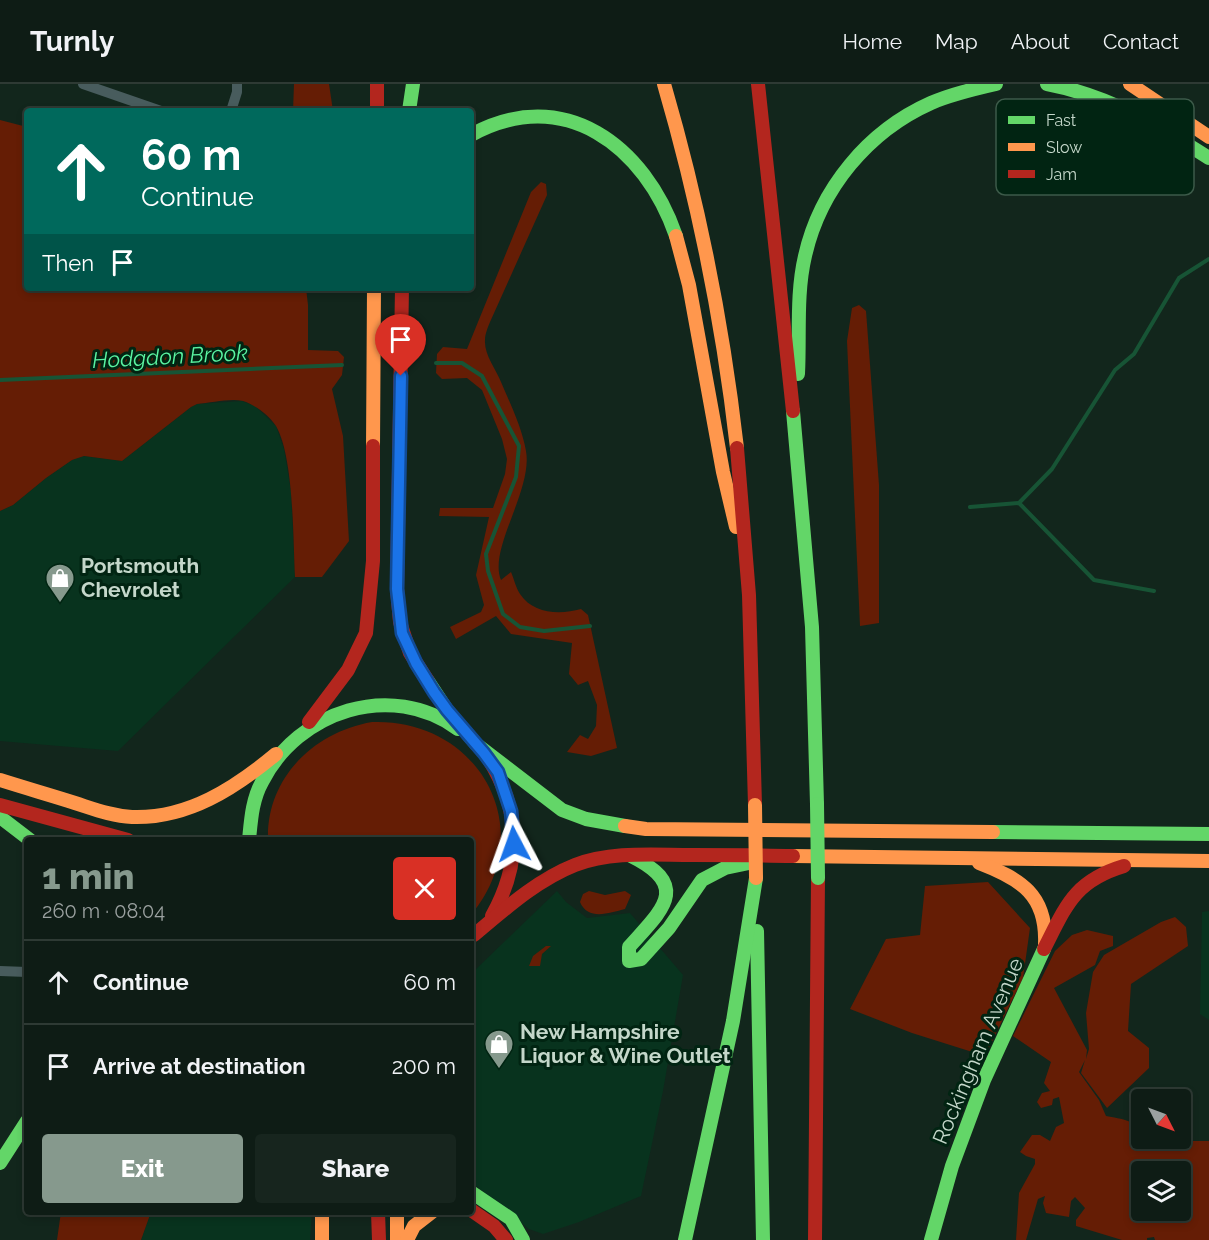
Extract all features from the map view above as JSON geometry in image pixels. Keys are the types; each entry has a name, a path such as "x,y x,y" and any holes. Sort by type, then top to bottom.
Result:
{"main road":[{"path":"377,84 377,108"},
{"path":"409,108 413,84"},
{"path":"664,84 704,243 736,434 746,560 755,806 763,1240"},
{"path":"758,84 796,442 812,627 818,878 815,1240"},
{"path":"796,442 802,280 811,236 837,181 856,157 894,123 910,113 945,96 996,84"},
{"path":"1047,84 1078,90 1104,99"},
{"path":"1130,84 1152,99"},
{"path":"474,133 498,119 514,114 539,112 564,114 581,120 612,139 637,164 649,180 668,213 684,263 702,348 725,485 746,560"},
{"path":"1194,127 1209,137"},
{"path":"1194,148 1209,158"},
{"path":"301,732 334,690 358,652 366,633 373,561 374,291"},
{"path":"402,291 397,589 400,622 406,643 416,663 447,710 491,762 503,783 511,811 514,844 510,874 501,899 488,922 474,935"},
{"path":"401,334 408,291"},
{"path":"0,780 105,813 134,817 181,812 207,801 256,770 301,732 322,719 362,706 395,705 441,718 562,810 586,819 628,828 1209,834"},
{"path":"249,837 250,816 260,785 272,763 288,743"},
{"path":"0,805 117,837"},
{"path":"0,817 26,837"},
{"path":"474,935 551,877 592,860 630,855 1209,861"},
{"path":"630,855 658,872 667,888 663,906 629,947 629,961 642,959 669,928 702,880 712,873 783,855"},
{"path":"960,858 1009,875 1025,886 1043,909 1046,924 1044,949"},
{"name":"Rockingham Avenue","path":"932,1240 955,1157 984,1080 1044,949 1067,905 1084,883 1112,869 1147,860"},
{"path":"685,1240 733,1021 756,878"},
{"path":"0,1163 24,1126"},
{"path":"474,1194 510,1219 524,1240"},
{"path":"474,1212 494,1226 506,1240"},
{"path":"322,1215 322,1240"},
{"path":"366,1215 373,1222 379,1237"},
{"path":"378,1215 379,1237"},
{"path":"397,1215 397,1240"},
{"path":"407,1240 414,1226 428,1215"}],"street":[{"path":"83,84 152,108"},
{"path":"232,108 237,84"},
{"path":"0,971 24,972"}],"shaded area":[{"path":"294,84 329,84 333,108 293,108"},
{"path":"0,120 24,126 24,291 306,291 308,350 338,351 344,357 342,375 332,389 343,436 349,541 322,577 295,577 292,499 282,440 270,418 257,408 238,400 197,404 191,407 122,461 84,456 72,460 13,505 0,511"},
{"path":"541,182 546,184 547,195 485,338 488,356 522,433 526,451 523,483 500,552 499,567 501,580 511,572 520,594 532,606 556,612 581,609 588,615 617,748 591,756 567,752 580,735 588,739 596,726 597,705 588,681 578,685 569,674 572,643 511,634 496,616 456,639 450,627 481,612 484,605 476,575 489,517 439,516 440,508 493,508 505,474 507,459 502,439 482,390 467,378 442,379 436,373 437,354 443,347 467,349 531,192"},
{"path":"859,305 866,311 879,485 879,623 860,626 847,341 852,308"},
{"path":"242,401 255,406 276,426 284,449 291,491 295,577 118,751 0,741 0,511 13,505 72,460 84,456 122,461 197,404"},
{"path":"372,722 410,726 443,739 469,759 488,786 499,816 500,849 491,882 474,910 474,837 268,837 275,797 285,778 313,747 351,727"},
{"path":"988,882 1030,928 1023,978 985,1056 912,1033 850,1009 886,939 920,935 925,886"},
{"path":"557,891 566,902 587,918 630,913 683,975 663,1091 641,1196 579,1222 543,1234 529,1229 474,1184 474,971"},
{"path":"589,891 605,895 625,891 631,895 625,909 606,914 594,914 588,912 580,902 583,894"},
{"path":"1209,911 1209,1020 1200,1014 1202,912"},
{"path":"1175,917 1186,927 1188,946 1131,984 1128,1031 1149,1048 1149,1068 1107,1108 1081,1073 1085,1060 1079,1072 1099,1100 1106,1116 1131,1123 1131,1149 1191,1149 1191,1141 1209,1141 1209,1240 1155,1240 1154,1237 1147,1238 1147,1240 1122,1240 1076,1226 1076,1220 1085,1208 1075,1197 1071,1201 1069,1217 1046,1213 1043,1203 1045,1196 1038,1199 1026,1240 1016,1240 1019,1193 1035,1164 1035,1159 1020,1152 1032,1135 1040,1135 1050,1141 1056,1127 1064,1123 1059,1097 1053,1099 1052,1105 1041,1108 1037,1102 1042,1093 1050,1091 1044,1083 1051,1062 1013,1036 1055,951 1072,935 1087,930 1113,936 1113,946 1100,951 1095,965 1054,988 1087,1050 1086,1059 1089,1049 1086,1013 1093,972 1104,955 1161,922"},
{"path":"546,946 551,946 542,954 540,966 529,966 533,956"},
{"path":"61,1215 150,1215 141,1240 57,1240"},
{"path":"150,1215 312,1215 310,1240 141,1240"}],"waterway":[{"path":"1019,503 1052,469 1115,370 1134,354 1179,278 1209,259"},
{"name":"Hodgdon Brook","path":"436,363 462,363 482,376 519,446 516,477 486,554 488,571 503,614 520,627 544,631 590,626"},
{"name":"Hodgdon Brook","path":"0,380 342,365"},
{"name":"Hodgdon Brook","path":"970,507 1019,503 1094,580 1154,591"}],"traffic: fast":[{"path":"409,108 413,84"},
{"path":"798,374 799,300 802,270 812,231 835,186 867,146 908,115 947,97 996,84"},
{"path":"1047,84 1098,99"},
{"path":"474,134 505,121 538,117 569,121 597,133 622,151 644,175 662,204 676,236"},
{"path":"1194,149 1209,158"},
{"path":"793,411 812,627 817,804"},
{"path":"428,681 447,710 476,744 562,810 586,819 625,826"},
{"path":"249,837 254,803 262,782 278,757 298,737 322,721 348,710 376,706 404,707 432,714 458,729"},
{"path":"817,804 818,878"},
{"path":"0,817 26,837"},
{"path":"993,832 1209,834"},
{"path":"631,856 650,867 661,878 666,888 665,899 660,910 629,947 629,961 641,959 669,928 702,880 725,868 749,863"},
{"path":"685,1240 733,1021 756,878"},
{"path":"757,931 763,1240"},
{"path":"931,1240 952,1166 984,1080 1044,949"},
{"path":"0,1163 24,1126"},
{"path":"474,1194 511,1219 523,1240"}],"traffic: slow":[{"path":"664,84 699,219 725,356 737,448"},
{"path":"1130,84 1152,99"},
{"path":"1194,127 1209,137"},
{"path":"676,236 689,285 723,472 736,527"},
{"path":"373,446 374,291"},
{"path":"0,780 110,814 132,817 153,816 172,813 210,799 244,778 276,754"},
{"path":"755,805 756,878"},
{"path":"625,826 646,829 993,832"},
{"path":"793,856 1209,861"},
{"path":"979,863 1007,876 1028,891 1036,901 1041,913 1045,944"},
{"path":"322,1215 322,1240"},
{"path":"397,1215 397,1240"},
{"path":"407,1240 414,1226 428,1215"}],"traffic: jam":[{"path":"377,84 377,108"},
{"path":"758,84 793,411"},
{"path":"402,291 397,589 400,622 410,653 428,681"},
{"path":"309,722 348,670 366,633 373,561 373,446"},
{"path":"737,448 749,595 755,805"},
{"path":"488,758 507,797 514,837 509,876 492,916"},
{"path":"0,805 117,837"},
{"path":"474,935 535,887 561,871 589,861 633,855 793,856"},
{"path":"1044,949 1074,897 1094,879 1124,866"},
{"path":"815,1240 818,878"},
{"path":"474,1212 494,1226 506,1240"},
{"path":"378,1215 379,1240"}],"place":[{"name":"Portsmouth Chevrolet","path":"60,604"},
{"name":"New Hampshire Liquor & Wine Outlet","path":"499,1070"}],"route":[{"path":"401,376 397,589 402,633 416,663 434,692 498,772 511,811 514,844"}]}
